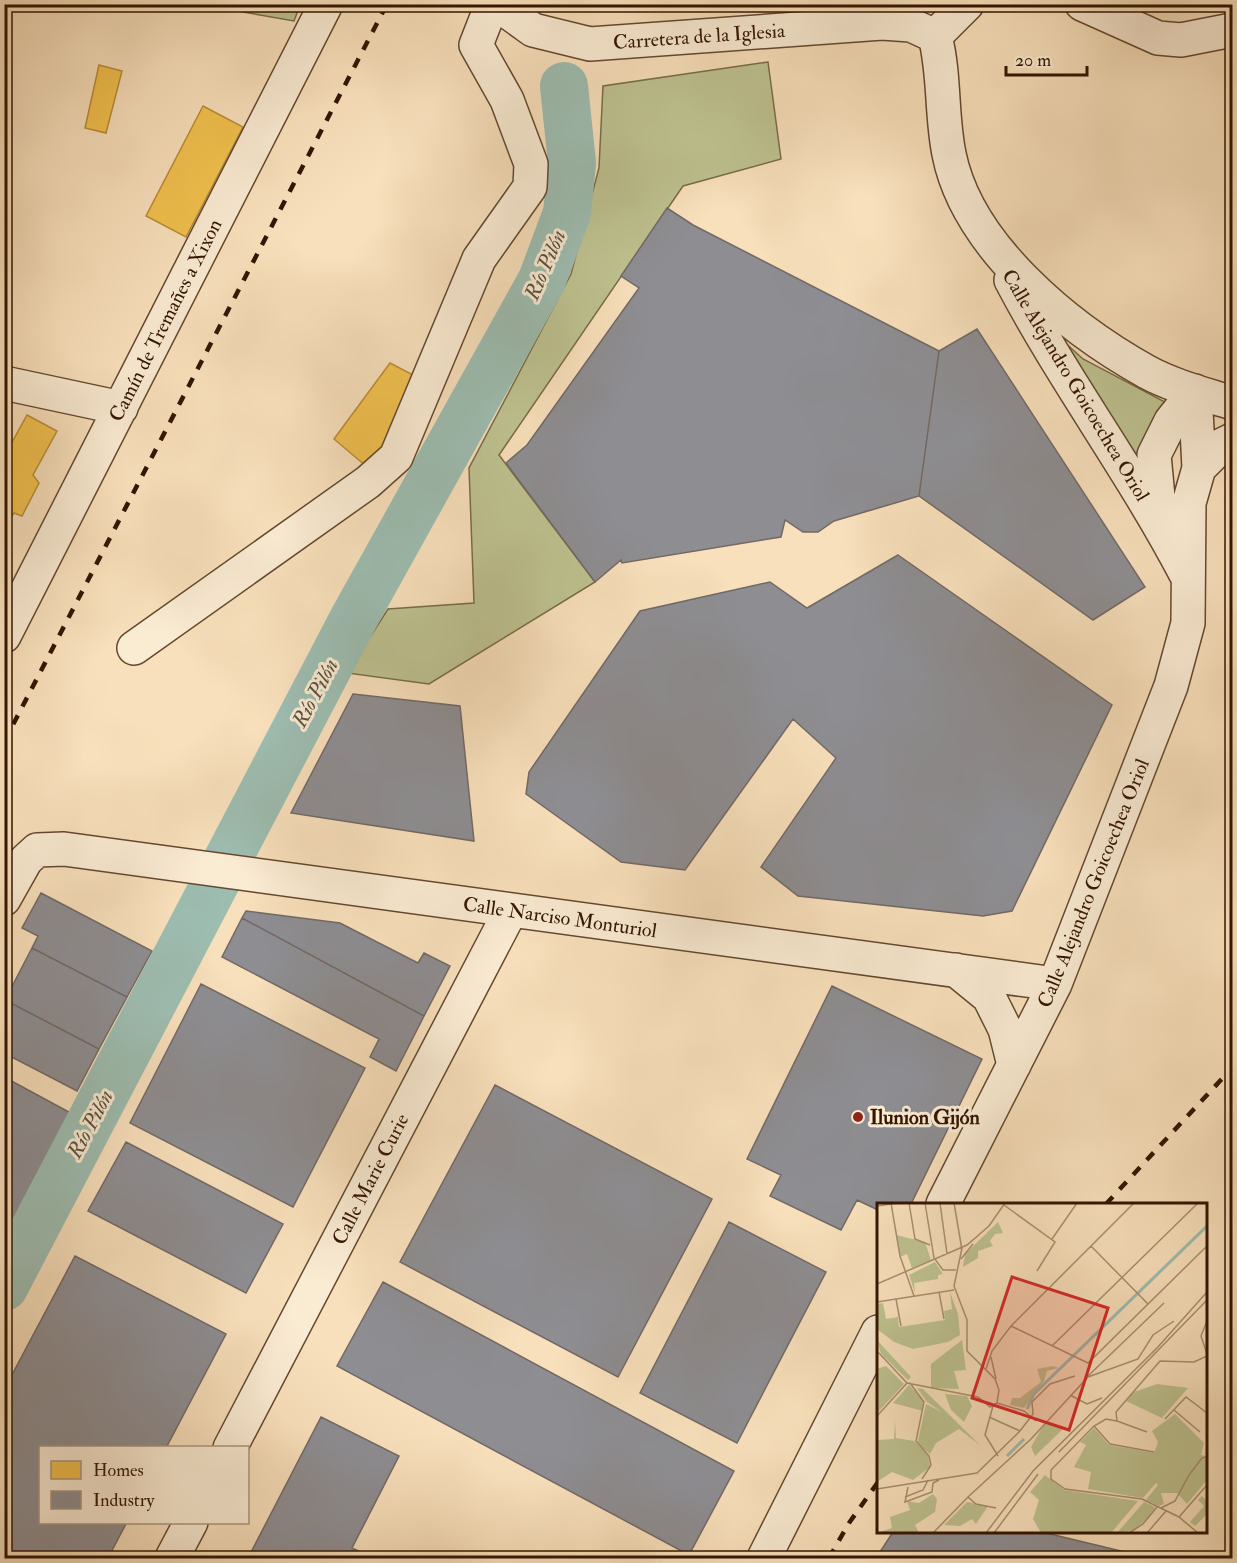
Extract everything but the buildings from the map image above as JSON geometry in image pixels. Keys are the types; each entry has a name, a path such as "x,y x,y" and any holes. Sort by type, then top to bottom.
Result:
{"street":[{"name":"Camín de Tremañes a Xixon","path":"4,636 326,4"},
{"path":"134,648 368,482 396,457 479,259 530,187 531,164 507,100 476,45 492,4"},
{"name":"Carretera de la Iglesia","path":"496,4 534,30 590,44 882,23 911,25 935,36"},
{"path":"1082,4 1158,38 1181,40 1233,30"},
{"path":"967,5 935,36 941,56 949,154 966,202 992,243 1051,306 1110,350 1149,373 1195,392 1233,403"},
{"name":"Calle Alejandro Goicoechea Oriol","path":"992,243 1032,319 1160,525 1189,580"},
{"path":"4,383 121,408"},
{"name":"Calle Alejandro Goicoechea Oriol","path":"1160,525 1154,455 1171,421 1195,392"},
{"name":"Calle Alejandro Goicoechea Oriol","path":"944,1203 1055,984 1171,686 1188,623 1189,503 1199,468 1195,392"},
{"name":"Calle Alejandro Goicoechea Oriol","path":"1199,468 1222,445 1233,440"},
{"name":"Calle Narciso Monturiol","path":"4,899 22,865 37,850 64,849 1055,984"},
{"name":"Calle Marie Curie","path":"231,1446 511,910"},
{"path":"956,970 989,997 1005,1029 1014,1065"},
{"path":"764,1558 877,1336"},
{"path":"172,1558 189,1524"}],"green space":[{"path":"300,4 294,21 203,5"},
{"path":"768,62 781,159 683,186 499,455 595,582 429,684 347,673 388,609 474,603 469,468 571,274 599,168 603,86"},
{"path":"1051,330 1083,359 1165,402 1142,468"}],"waterway":[{"name":"Río Pilón","path":"4,1287 354,618 542,280 567,213 572,163 564,86"}],"railway":[{"path":"4,742 387,4"},
{"path":"1107,1203 1232,1068"},
{"path":"829,1558 849,1523 877,1483"}],"place":[{"name":"Ilunion Gijón","path":"858,1117"}]}
